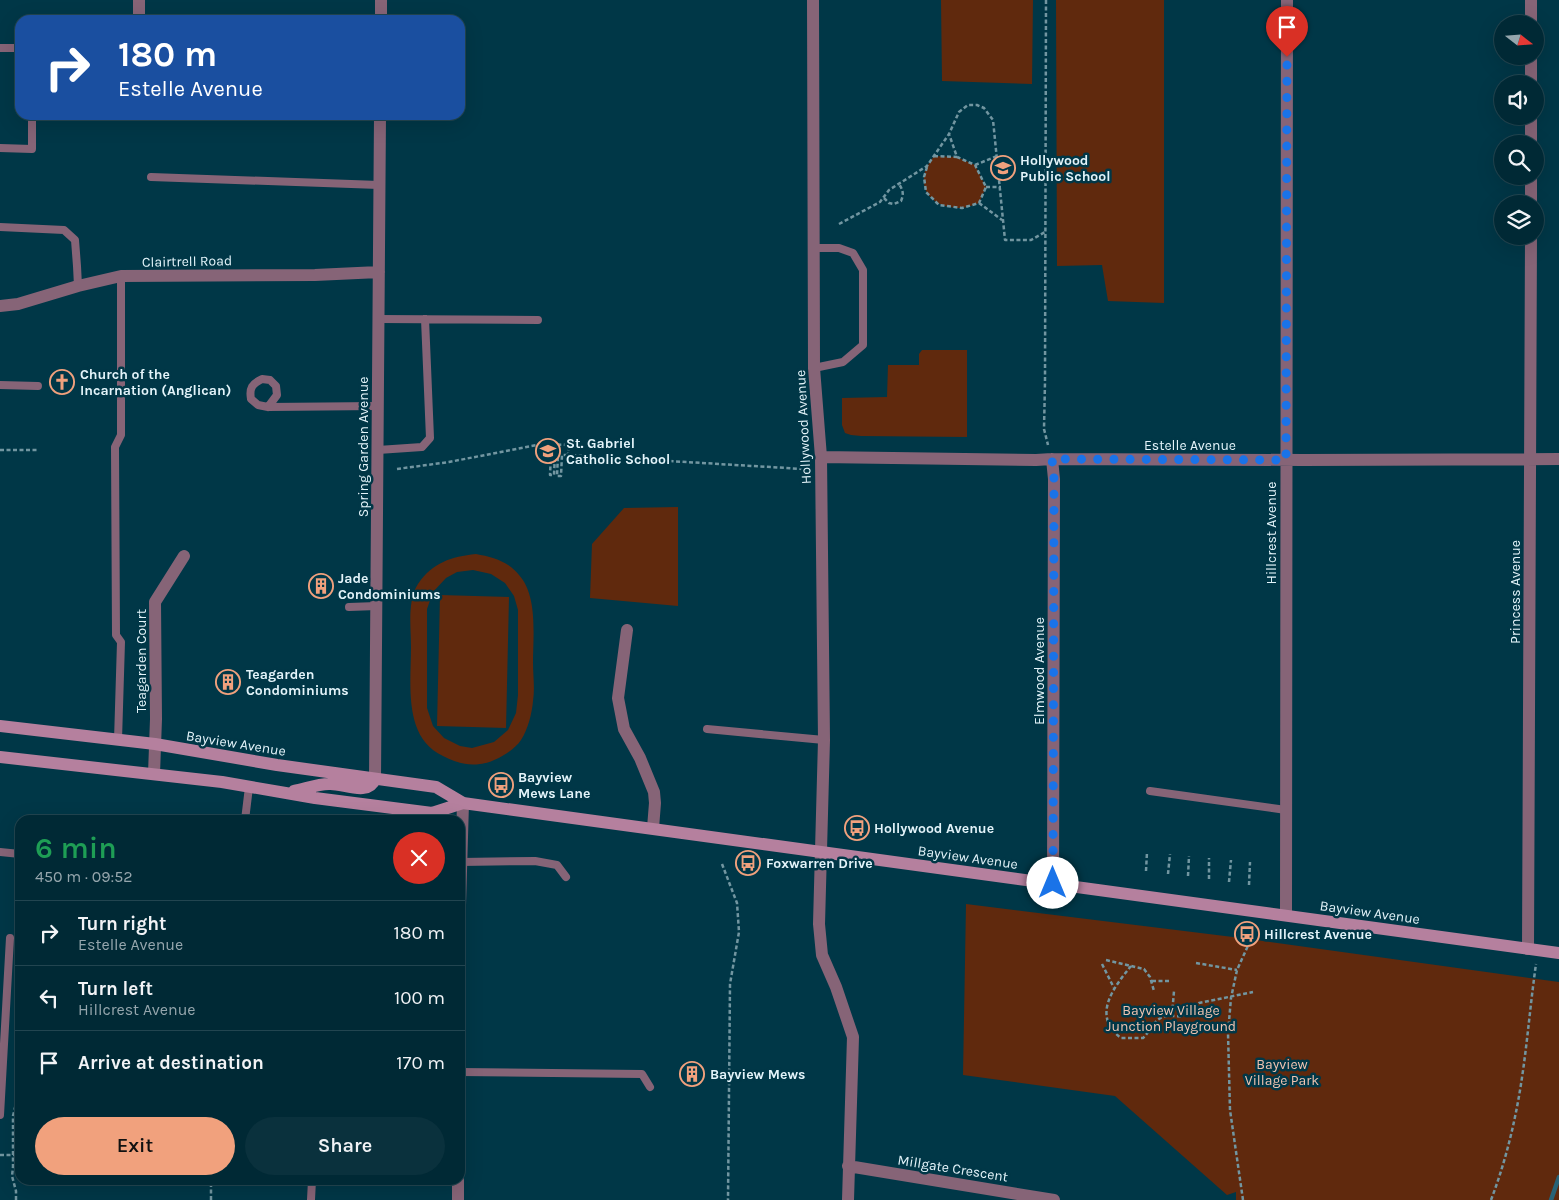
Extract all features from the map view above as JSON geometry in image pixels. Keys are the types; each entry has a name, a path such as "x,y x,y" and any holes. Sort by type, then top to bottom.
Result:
{"main road":[{"name":"Bayview Avenue","path":"0,726 155,744 277,765 436,787 463,803 1559,953"},
{"name":"Bayview Avenue","path":"0,757 154,774 432,813 463,803"},
{"path":"286,793 329,784 366,788 373,784 376,779"}],"street":[{"path":"139,0 139,15"},
{"path":"381,0 381,15"},
{"name":"Hollywood Avenue","path":"813,0 814,368 821,457 824,740 821,852"},
{"name":"Hillcrest Avenue","path":"1286,915 1287,0"},
{"path":"1531,15 1532,0"},
{"name":"Spring Garden Avenue","path":"376,779 380,120"},
{"name":"Princess Avenue","path":"1531,245 1533,949"},
{"name":"Clairtrell Road","path":"0,306 18,304 78,286 121,276 315,275 379,272"},
{"name":"Estelle Avenue","path":"821,457 1036,460 1559,459"},
{"name":"Elmwood Avenue","path":"1052,459 1054,479 1053,883"},
{"name":"Teagarden Court","path":"154,774 156,602 184,556"},
{"path":"627,630 618,698 624,729 640,758 654,792 653,828"},
{"path":"463,803 463,815"},
{"path":"821,852 819,924 822,955 836,987 853,1036 848,1200"},
{"name":"Millgate Crescent","path":"848,1166 1054,1200"},
{"path":"458,1185 458,1200"}],"lane":[{"path":"0,48 15,48"},
{"path":"0,148 32,149 32,120"},
{"path":"151,177 379,185"},
{"path":"0,227 64,230 75,240 78,286"},
{"path":"814,248 839,248 853,254 863,270 863,346 843,362 814,368"},
{"path":"118,740 121,642 116,635 115,446 121,434 121,276"},
{"path":"379,319 538,320"},
{"path":"378,450 422,448 430,438 425,319"},
{"path":"0,385 38,386"},
{"path":"268,407 378,406"},
{"path":"349,607 377,606"},
{"path":"707,729 824,740"},
{"path":"246,815 249,787"},
{"path":"1150,791 1286,810"},
{"path":"0,852 15,854"},
{"path":"465,862 534,861 557,865 566,877"},
{"path":"0,1115 10,938"},
{"path":"465,1072 642,1074 650,1088"},
{"path":"311,1200 312,1185"}],"path":[{"path":"1046,0 1044,429 1052,459"},
{"path":"986,187 979,203 962,208 939,205 926,192 924,177 927,166 949,134 959,112 968,105 977,105 984,108 993,120 1001,187 1002,220 1006,240 1031,240 1046,232"},
{"path":"949,134 957,157"},
{"path":"934,156 957,157 975,165 986,187"},
{"path":"975,165 997,156"},
{"path":"840,224 880,202 889,190 927,166"},
{"path":"884,198 889,203 894,204 901,201 903,197 902,189 898,184"},
{"path":"986,187 1001,187"},
{"path":"979,203 1002,220"},
{"path":"397,469 449,462 542,444 569,445 568,455"},
{"path":"542,444 541,454 551,454 550,475 554,475 555,454 558,455 557,476 561,476 562,455 803,469 810,473"},
{"path":"0,450 37,450"},
{"path":"1146,870 1147,852"},
{"path":"1168,874 1170,854"},
{"path":"1188,876 1189,856"},
{"path":"1208,879 1209,858"},
{"path":"1229,882 1231,860"},
{"path":"1249,885 1250,862"},
{"path":"722,864 737,903 739,932 730,984 728,1200"},
{"path":"1242,1200 1230,1110 1228,1033 1231,998 1237,970 1251,939"},
{"path":"1491,1200 1504,1163 1518,1106 1533,949"},
{"path":"1106,960 1144,969 1152,981 1154,991"},
{"path":"1196,963 1237,970"},
{"path":"1102,964 1114,988"},
{"path":"1131,966 1114,988 1106,1016 1112,1029 1122,1038 1143,1038 1156,1020 1172,1015 1182,1016 1197,1004 1253,992"},
{"path":"1152,981 1169,981"},
{"path":"1172,1015 1174,991"},
{"path":"15,1108 13,1116 12,1176 16,1200"},
{"path":"0,1155 13,1155"},
{"path":"211,1185 211,1200"}],"green space":[{"path":"941,0 1033,0 1032,84 942,81"},
{"path":"1056,0 1164,0 1164,303 1108,301 1102,265 1057,266"},
{"path":"934,156 957,157 975,165 986,187 979,203 965,208 953,208 934,201 926,191 924,174"},
{"path":"922,350 967,350 967,437 861,436 845,433 842,425 842,398 887,397 888,365 919,365 919,354"},
{"path":"678,507 678,606 590,598 592,544 624,508"},
{"path":"476,554 494,558 515,570 525,584 529,594 534,629 534,696 531,716 526,731 518,744 508,752 497,759 475,764 465,764 452,760 430,747 421,736 415,723 411,693 410,615 412,598 418,584 430,570 443,562","holes":["473,570 491,574 505,583 514,596 518,610 518,695 516,713 508,730 494,742 472,748 460,746 444,738 433,726 427,708 427,609 433,592 446,578 457,572"]},
{"path":"440,595 509,597 506,728 437,726"},
{"name":"Bayview Village Park","path":"966,904 1241,938 1559,982 1559,1200 1236,1200 1236,1192 1227,1195 1115,1096 963,1075"}],"waterway":[{"path":"1551,1200 1559,1177"}],"place":[{"name":"Hollywood Public School","path":"1003,168"},
{"name":"Church of the Incarnation (Anglican)","path":"62,382"},
{"name":"St. Gabriel Catholic School","path":"548,451"},
{"name":"Jade Condominiums","path":"321,586"},
{"name":"Teagarden Condominiums","path":"228,682"},
{"name":"Bayview Mews Lane","path":"501,785"},
{"name":"Hollywood Avenue","path":"857,828"},
{"name":"Foxwarren Drive","path":"748,863"},
{"name":"Hillcrest Avenue","path":"1247,934"},
{"name":"Bayview Mews","path":"692,1074"}],"route":[{"path":"1053,883 1054,479 1052,459 1286,460 1287,57"}],"park label":[{"name":"Bayview Village Junction Playground","path":"1171,1018"}]}
